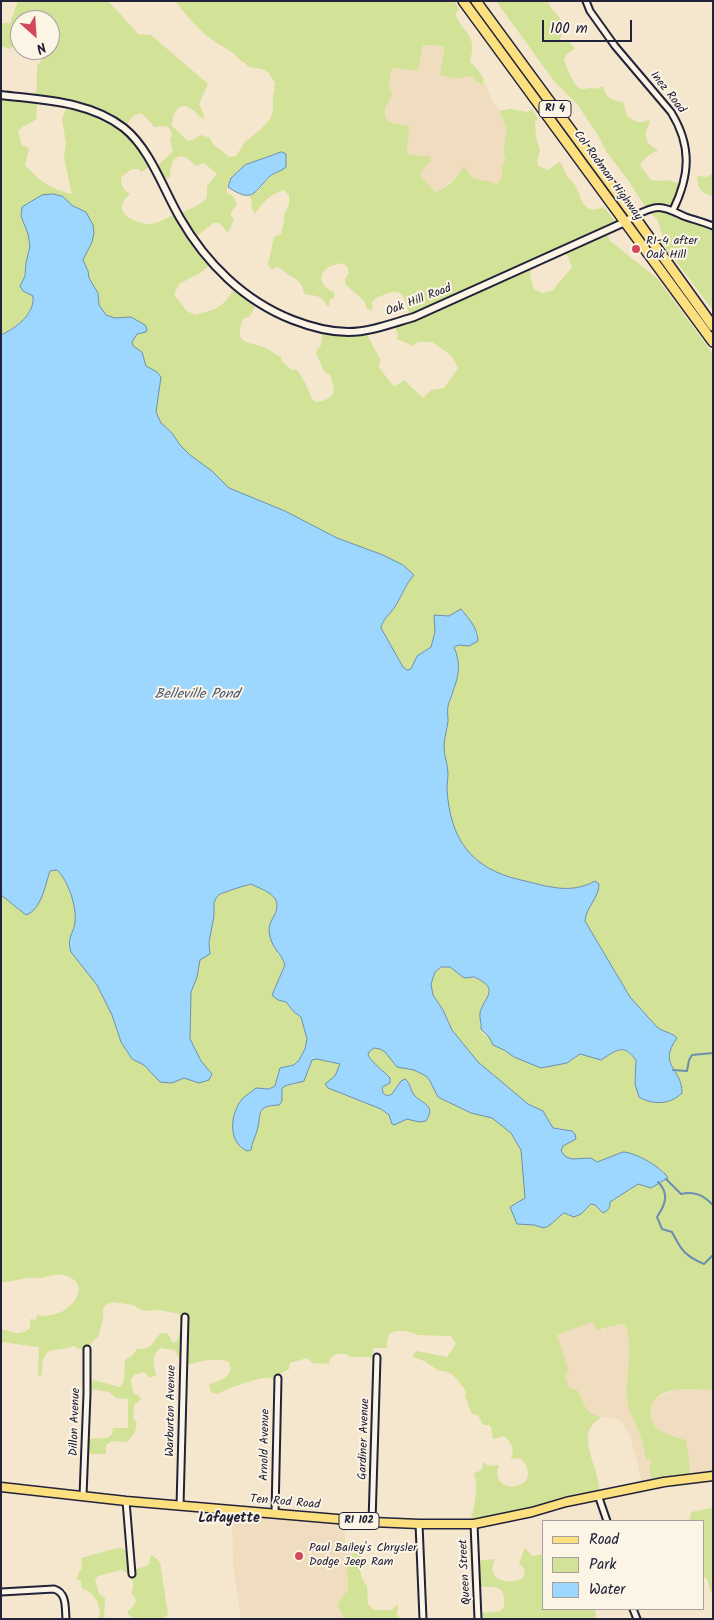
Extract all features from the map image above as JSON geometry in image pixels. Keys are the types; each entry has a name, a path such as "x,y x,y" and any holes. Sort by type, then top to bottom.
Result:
{"highway":[{"name":"Col Rodman Highway","path":"463,1 713,342"},
{"name":"Col Rodman Highway","path":"476,1 713,326"}],"main road":[{"name":"Ten Rod Road","path":"1,1487 126,1501 372,1522 474,1524 532,1512 598,1495 664,1482 713,1476"}],"street":[{"name":"Inez Road","path":"586,1 590,11 615,46 671,112 677,122 686,144 686,168 683,189 673,210"},
{"name":"Oak Hill Road","path":"1,95 44,99 81,108 106,117 124,128 147,157 190,234 220,272 239,290 262,306 318,329 355,332 414,317 625,222 634,216 657,208 664,207 713,226"},
{"name":"Warburton Avenue","path":"180,1506 185,1318"},
{"name":"Dillon Avenue","path":"83,1496 87,1349"},
{"name":"Gardiner Avenue","path":"372,1522 377,1356"},
{"name":"Arnold Avenue","path":"275,1513 278,1378"},
{"path":"598,1495 607,1520"},
{"path":"126,1501 132,1574"},
{"path":"419,1524 423,1619"},
{"name":"Queen Street","path":"474,1524 478,1619"},
{"path":"1,1592 54,1589 62,1594 66,1619"}],"shaded area":[{"path":"423,45 443,47 441,74 474,78 477,83 483,86 485,82 491,98 507,125 508,132 503,151 505,161 501,166 503,175 496,184 478,181 474,179 469,171 462,172 439,191 435,192 419,175 430,163 417,156 409,155 407,151 408,126 388,122 385,117 387,103 391,99 389,88 391,71"},
{"path":"592,1321 602,1330 621,1324 626,1326 629,1336 630,1359 626,1381 646,1458 651,1461 649,1469 652,1479 649,1481 641,1482 629,1434 622,1422 618,1419 591,1415 587,1412 584,1402 569,1389 566,1381 557,1335"},
{"path":"678,1389 713,1390 713,1473 691,1475 690,1462 681,1438 663,1433 654,1426 650,1415 652,1405 657,1397"},
{"path":"232,1507 356,1514 356,1529 345,1532 345,1543 350,1545 353,1553 350,1556 346,1556 348,1589 337,1605 344,1614 344,1619 241,1619 233,1564"}],"green space":[{"path":"18,1 107,1 138,34 151,35 208,84 199,104 204,120 192,109 184,106 175,112 172,126 188,141 201,135 210,138 213,144 229,157 236,156 245,142 270,119 273,112 275,83 269,73 262,69 249,67 230,51 207,36 175,1 454,1 459,9 455,14 471,40 472,53 470,62 482,76 483,86 477,83 474,78 466,76 460,79 440,75 444,52 441,46 423,45 418,71 394,68 391,71 389,88 392,92 385,109 386,117 388,122 409,126 407,151 409,155 429,156 431,159 420,175 435,192 452,182 464,166 474,179 496,184 501,178 501,166 505,161 506,126 499,111 511,109 527,112 532,109 538,119 535,122 536,138 540,150 538,166 548,170 559,162 587,207 597,209 604,207 618,225 606,231 610,241 657,278 713,354 713,1390 687,1389 668,1391 655,1400 651,1408 651,1418 658,1429 686,1441 691,1475 652,1479 649,1469 651,1461 646,1459 639,1432 627,1400 629,1345 626,1326 621,1324 596,1330 592,1322 557,1335 569,1372 565,1375 569,1388 577,1390 591,1414 602,1417 591,1426 588,1435 588,1443 599,1483 599,1491 498,1516 474,1519 471,1519 476,1490 474,1473 481,1469 483,1462 488,1466 499,1465 497,1475 501,1482 507,1486 521,1484 526,1479 528,1472 521,1459 510,1460 513,1450 507,1438 504,1436 493,1439 491,1427 483,1425 478,1415 472,1414 465,1396 466,1391 455,1377 448,1372 439,1371 426,1362 412,1356 417,1351 447,1357 456,1344 451,1336 417,1335 407,1331 394,1331 388,1336 387,1348 373,1348 374,1360 369,1357 350,1357 346,1354 336,1354 330,1358 329,1364 313,1363 307,1358 290,1363 289,1369 279,1374 277,1381 270,1378 259,1379 235,1386 218,1394 211,1392 209,1385 226,1377 231,1370 229,1362 206,1360 183,1367 175,1350 160,1348 154,1360 156,1375 150,1378 144,1372 134,1375 131,1380 133,1393 141,1399 134,1405 133,1418 137,1423 135,1432 127,1442 112,1441 106,1445 106,1454 86,1454 86,1439 108,1438 112,1434 113,1428 128,1428 128,1399 116,1398 109,1392 91,1389 93,1380 120,1387 124,1381 125,1360 132,1356 137,1349 147,1348 152,1345 161,1333 168,1334 173,1343 177,1341 180,1328 179,1314 160,1310 144,1311 133,1305 113,1302 105,1305 98,1337 92,1342 88,1353 73,1346 48,1351 43,1359 41,1377 38,1376 39,1347 1,1342 1,1330 22,1333 30,1328 30,1319 36,1320 38,1314 40,1316 47,1316 63,1311 71,1305 78,1292 77,1283 63,1275 1,1282 1,895 26,915 38,903 49,873 53,870 57,870 62,874 75,904 76,923 70,937 69,948 97,985 112,1015 121,1042 132,1059 144,1065 160,1082 172,1083 184,1078 199,1083 212,1075 201,1061 190,1039 191,992 197,977 200,960 211,948 210,934 216,899 224,892 251,884 268,892 275,898 278,908 270,924 278,955 283,958 285,966 279,978 278,1000 286,1002 301,1017 307,1039 305,1049 299,1060 294,1065 280,1068 275,1086 269,1089 256,1088 243,1099 251,1150 259,1115 262,1110 268,1105 282,1101 282,1088 303,1079 309,1070 312,1060 317,1059 340,1064 335,1076 326,1084 340,1093 381,1109 389,1115 392,1123 407,1119 419,1122 429,1116 428,1107 415,1097 409,1082 401,1081 392,1094 387,1096 383,1093 384,1071 372,1063 368,1055 374,1048 385,1052 397,1067 414,1070 426,1076 438,1097 471,1113 492,1118 511,1133 521,1150 525,1198 522,1201 517,1224 545,1228 565,1213 569,1216 581,1214 591,1204 610,1202 638,1184 665,1172 646,1160 623,1152 597,1162 582,1158 573,1159 566,1157 561,1151 563,1146 576,1139 565,1129 553,1128 543,1111 528,1104 478,1062 452,1030 443,1010 433,995 431,984 435,972 441,967 450,967 464,978 473,978 485,983 488,987 489,996 480,1014 483,1034 489,1037 493,1045 514,1057 567,1063 580,1054 601,1060 615,1051 623,1050 627,1051 636,1060 635,1084 682,1085 668,1059 668,1053 675,1036 663,1032 657,1027 630,997 585,921 585,915 599,890 594,881 576,888 558,888 504,875 476,860 466,849 459,837 449,806 448,770 444,740 448,721 448,708 457,680 458,659 454,647 459,645 469,646 478,641 478,633 462,609 449,616 435,615 435,632 431,647 417,656 411,669 407,670 403,667 381,629 383,622 396,606 413,575 403,565 383,555 337,538 285,511 229,488 212,471 180,445 172,433 161,423 156,412 161,377 157,372 146,366 141,352 133,346 132,342 137,334 146,332 131,317 115,318 106,315 99,305 98,293 89,278 83,260 92,242 94,233 83,210 73,206 62,196 21,216 29,234 30,246 23,291 33,296 33,303 23,320 1,335 1,96 31,98 37,89 37,66 42,60 60,60 60,10 15,10","holes":["38,100 67,106 62,119 66,143 64,158 72,194 46,184 25,165 29,148 22,145 18,131 37,118","140,113 154,127 166,126 170,129 172,135 170,140 173,151 155,168 161,182 170,177 170,170 174,160 181,156 190,160 195,166 204,163 217,174 207,186 207,198 197,206 151,224 141,223 129,218 125,214 122,205 130,194 123,187 121,177 132,169 139,169 141,172 151,166 138,143 124,128 133,116","277,153 281,171 249,196 252,200 251,207 255,214 271,196 284,190 289,195 289,204 284,216 281,234 274,237 268,265 273,270 275,267 281,268 300,283 304,294 320,297 327,306 329,306 330,300 335,296 333,291 326,288 322,282 323,272 331,266 342,263 347,266 349,273 345,279 345,284 364,301 367,309 373,310 372,302 379,297 392,292 401,294 410,315 393,322 398,335 397,339 413,346 418,342 432,342 452,356 458,368 444,388 431,390 423,398 404,380 394,387 378,366 381,361 364,329 323,330 321,345 316,352 324,372 330,375 334,392 327,399 316,402 313,400 296,369 292,370 282,362 281,357 266,348 246,342 240,337 240,327 243,319 250,316 257,303 237,287 218,307 195,315 187,311 174,295 179,284 202,272 212,263 195,238 213,223 219,223 228,233 234,220 231,212 237,204 233,196 227,193 228,185 232,178 245,167","563,252 568,256 572,267 554,290 542,293 534,289 530,276 532,265"]},
{"path":"496,1 548,1 551,8 560,18 559,24 563,30 560,39 561,43 568,41 575,48 566,55 564,60 571,77 577,85 583,89 595,89 603,86 610,98 623,102 627,116 637,122 648,120 650,122 645,134 648,143 658,151 648,156 640,165 651,180 669,180 683,185 674,209 713,226 713,310 661,242 663,237 657,219 648,211 606,151 598,135 577,104 554,81"},
{"path":"2,23 10,23 10,49 1,46"},
{"path":"713,173 713,196 700,189 697,176 706,177"},
{"path":"713,1508 713,1593 707,1579 704,1577 704,1520 688,1520 691,1512"},
{"path":"118,1548 129,1550 131,1566 136,1569 147,1566 150,1562 150,1556 153,1556 160,1562 168,1615 162,1619 135,1619 128,1614 136,1600 131,1593 133,1583 130,1576 121,1570 98,1576 95,1580 99,1594 105,1598 105,1619 96,1619 100,1616 98,1603 90,1592 82,1589 81,1581 77,1579 82,1568 81,1558"},
{"path":"525,1548 532,1556 542,1554 542,1610 595,1610 596,1617 594,1619 479,1619 479,1613 501,1611 504,1603 502,1591 496,1587 478,1587 476,1561 495,1559 493,1572 495,1576 504,1581 523,1578 525,1570 519,1563"},
{"path":"353,1553 359,1553 363,1558 360,1569 367,1586 368,1604 374,1610 392,1610 398,1604 397,1615 401,1619 344,1619 337,1605 348,1589 346,1556 350,1556"}],"water":[{"path":"282,152 286,154 286,167 271,175 252,194 242,195 228,187 231,178 245,165"},
{"name":"Belleville Pond","path":"53,194 62,196 73,206 86,212 93,225 92,242 83,260 89,278 98,293 99,305 106,315 115,318 131,317 145,325 146,332 137,334 132,342 133,346 142,352 146,366 157,372 161,377 156,412 161,423 172,433 180,445 212,471 229,488 285,511 337,538 383,555 403,565 414,575 408,582 394,608 383,621 381,628 403,667 407,670 411,669 417,656 431,647 435,632 434,615 449,616 461,609 472,624 478,636 478,641 469,646 459,645 454,647 458,659 457,680 448,706 448,721 444,744 448,770 447,789 449,807 459,837 466,849 476,860 504,875 558,888 577,888 595,881 599,884 597,894 585,921 630,997 657,1027 677,1038 671,1047 669,1055 681,1084 682,1093 667,1102 655,1102 639,1097 635,1084 636,1060 627,1051 623,1050 616,1051 601,1060 580,1054 567,1063 541,1068 514,1057 493,1045 489,1037 481,1029 480,1013 489,994 487,986 474,977 464,978 450,967 441,967 435,972 431,984 433,995 443,1010 452,1030 478,1062 528,1104 543,1111 553,1128 572,1131 575,1134 576,1139 563,1146 561,1151 566,1157 573,1159 591,1158 597,1162 623,1152 628,1153 655,1165 668,1178 651,1188 638,1184 610,1202 609,1209 603,1213 595,1205 591,1204 581,1214 574,1217 564,1213 544,1228 534,1225 517,1224 510,1207 525,1198 521,1150 511,1133 492,1118 471,1113 438,1097 426,1076 414,1070 397,1067 385,1052 374,1048 368,1055 390,1078 390,1083 382,1087 383,1093 387,1096 392,1094 401,1081 405,1079 415,1096 429,1108 429,1116 426,1121 419,1122 407,1119 394,1125 389,1115 381,1109 328,1088 325,1084 335,1076 340,1064 317,1059 312,1060 304,1081 282,1088 282,1101 279,1105 263,1109 251,1150 247,1151 236,1141 233,1127 235,1111 243,1098 256,1088 269,1089 275,1086 280,1068 294,1065 299,1060 305,1049 307,1039 301,1017 286,1002 278,1000 272,995 285,965 274,946 269,931 270,923 277,909 275,899 268,892 251,884 220,894 216,898 209,942 210,954 200,960 197,977 191,992 190,1039 201,1061 212,1074 209,1080 199,1083 184,1078 172,1083 160,1082 144,1065 132,1059 121,1042 112,1015 97,985 71,952 69,943 75,922 75,909 68,887 61,874 57,870 50,871 36,908 26,915 1,895 1,335 23,320 33,303 33,296 23,291 20,286 25,276 30,246 28,234 21,216 22,207 42,195"}],"waterway":[{"path":"673,1070 687,1071 692,1055 713,1053"},
{"path":"666,1179 681,1194 690,1193 698,1195 713,1205"},
{"path":"658,1182 662,1186 665,1195 664,1204 657,1217 662,1229 672,1232 684,1252 692,1258 704,1264 713,1255"}],"place":[{"name":"RI-4 after Oak Hill","path":"636,249"},
{"name":"Paul Bailey's Chrysler Dodge Jeep Ram","path":"299,1556"}],"district":[{"name":"Lafayette","path":"229,1520"}]}
